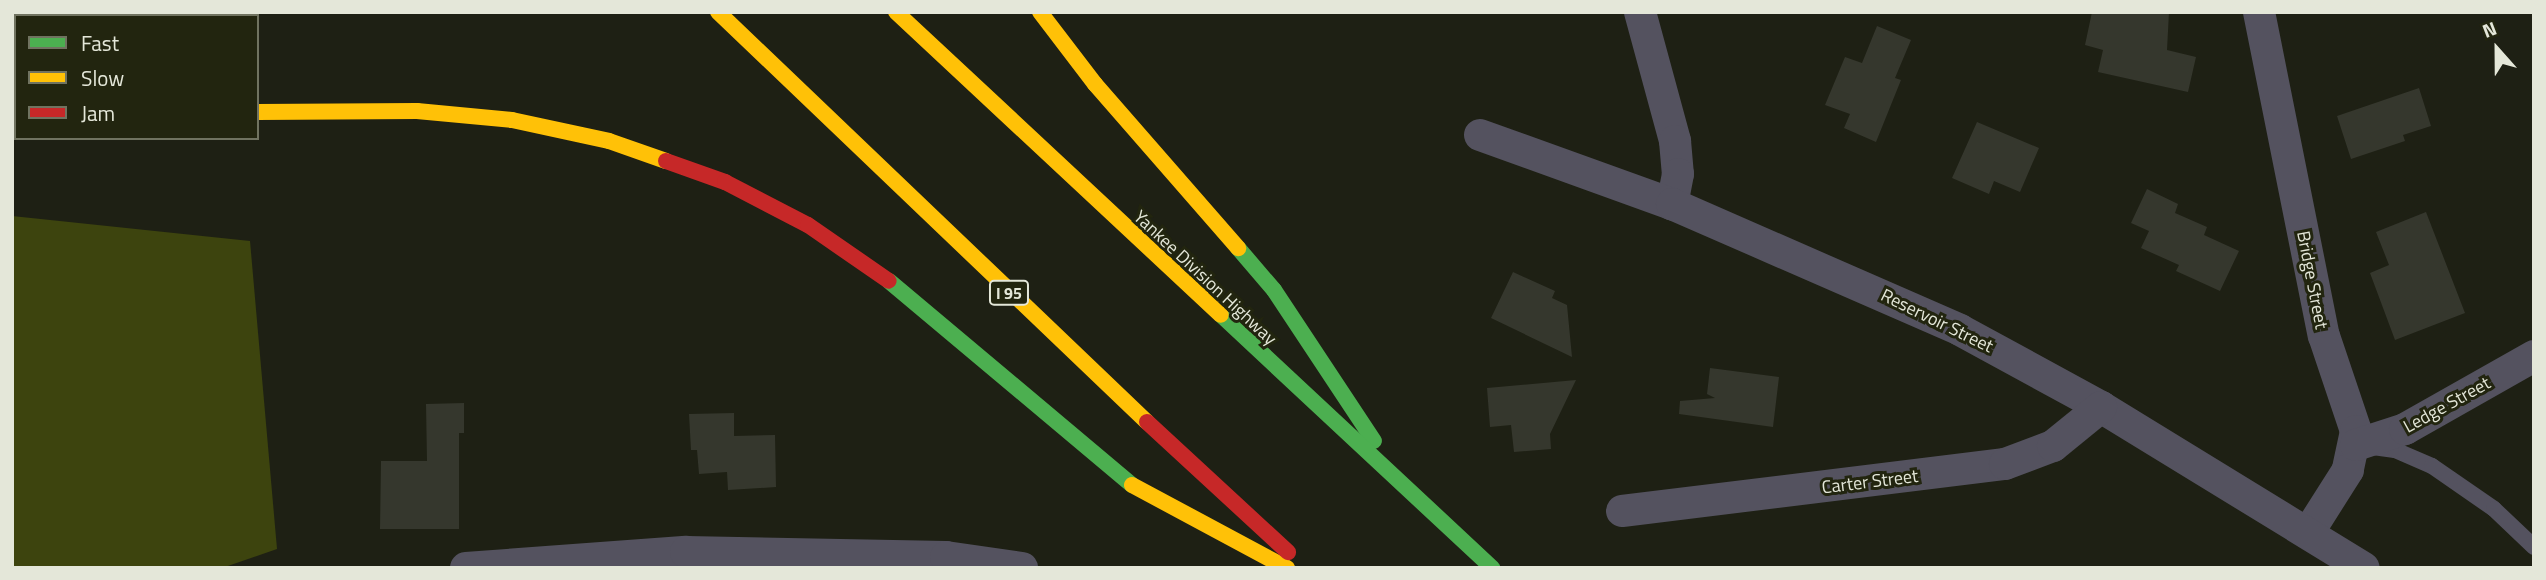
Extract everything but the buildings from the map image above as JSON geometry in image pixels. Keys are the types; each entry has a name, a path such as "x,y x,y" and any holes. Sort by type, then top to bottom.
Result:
{"highway":[{"name":"I 95","path":"718,12 1055,336 1305,568"},
{"name":"Yankee Division Highway","path":"896,12 1492,568"},
{"path":"1040,12 1103,94 1274,290 1408,492"},
{"path":"259,112 417,111 512,120 609,141 725,182 808,225 892,283 1132,485 1287,568"}],"street":[{"path":"1640,12 1676,149 1678,174 1672,204"},
{"name":"Bridge Street","path":"2259,12 2324,336 2352,416 2357,445"},
{"name":"Reservoir Street","path":"1480,135 1672,204 1911,306 2101,407 2364,568"},
{"name":"Ledge Street","path":"2357,445 2405,429 2534,356"},
{"name":"Carter Street","path":"1622,511 1993,466 2053,446 2101,407"},
{"path":"2308,533 2348,470 2357,445"},
{"path":"466,568 687,552 946,557 1022,568"}],"lane":[{"path":"2357,445 2395,450 2432,466 2494,509 2534,547"}],"green space":[{"path":"12,216 250,241 277,549 222,568 12,568"}],"traffic: fast":[{"path":"1238,248 1274,290 1374,441"},
{"path":"889,281 1132,485"},
{"path":"1221,315 1492,568"}],"traffic: slow":[{"path":"718,12 1147,422"},
{"path":"896,12 1221,315"},
{"path":"1040,12 1095,84 1238,248"},
{"path":"259,112 417,111 512,120 609,141 666,161"},
{"path":"1132,485 1287,568"}],"traffic: jam":[{"path":"666,161 725,182 808,225 889,281"},
{"path":"1147,422 1288,552"}]}
